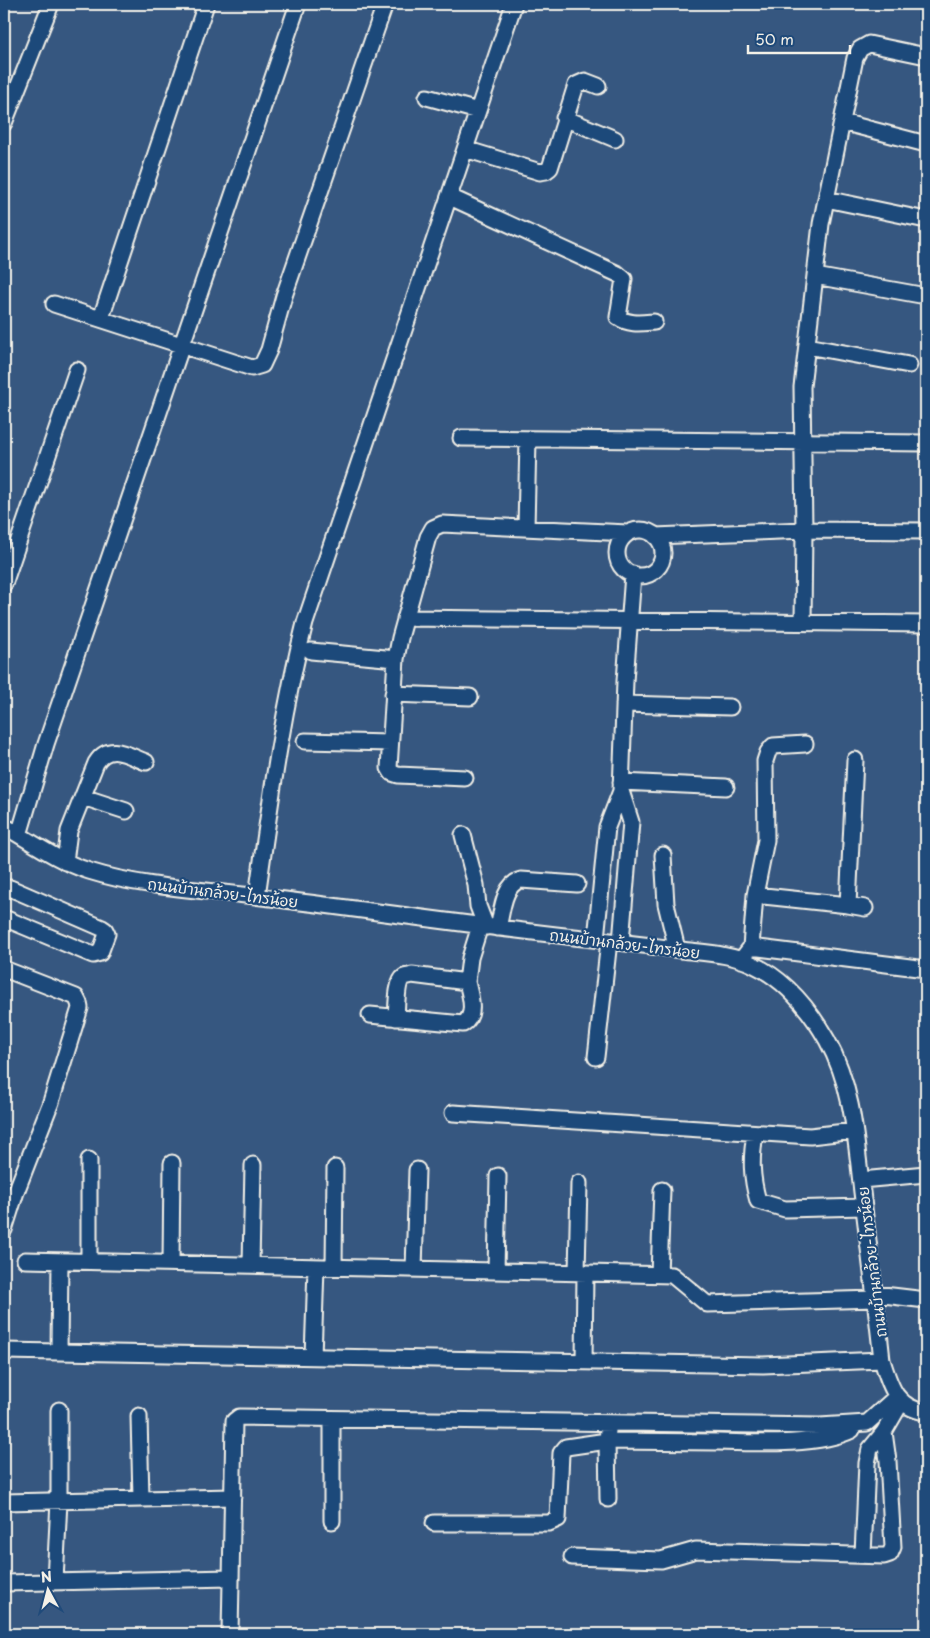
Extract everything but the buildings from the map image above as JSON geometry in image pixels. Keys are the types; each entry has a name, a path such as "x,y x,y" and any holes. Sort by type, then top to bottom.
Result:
{"street":[{"path":"4,123 51,4"},
{"path":"101,318 206,4"},
{"path":"19,834 46,744 298,4"},
{"path":"54,304 252,368 258,367 265,361 290,277 385,4"},
{"path":"257,896 294,663 305,623 514,4"},
{"path":"803,622 802,387 820,224 855,58 860,49 869,44 926,56"},
{"path":"465,150 540,172 546,171 550,168 564,118 576,85 585,82 598,86"},
{"path":"427,97 478,112"},
{"path":"564,118 615,139"},
{"path":"842,122 926,144"},
{"path":"450,197 618,274 624,279 618,317 624,321 637,323 654,322"},
{"path":"826,199 926,220"},
{"path":"815,276 926,296"},
{"path":"807,346 909,365"},
{"path":"4,584 77,370"},
{"path":"461,438 803,440 926,443"},
{"path":"526,528 528,439"},
{"path":"465,778 394,775 389,768 396,659 405,618 428,537 433,528 442,524 628,533 639,530 651,532 660,541 663,552 660,564 652,573 641,576 629,574 620,565 616,554 619,542 628,533"},
{"path":"655,536 804,530 926,531"},
{"path":"609,941 607,826 621,787 624,704 633,574"},
{"path":"405,618 926,624"},
{"path":"311,650 396,659"},
{"path":"393,694 470,697"},
{"path":"624,704 730,708"},
{"path":"305,741 390,743"},
{"path":"741,960 751,947 755,895 766,840 765,761 768,752 773,746 805,744"},
{"path":"65,862 69,831 101,754 108,751 116,752 146,762"},
{"path":"848,905 855,760"},
{"path":"621,787 726,787"},
{"path":"596,1058 609,941 632,822 621,787"},
{"path":"83,797 126,811"},
{"name":"ถนนบ้านกล้วย-ไทรน้อย","path":"4,826 65,862 92,872 118,878 488,927 677,949 741,960 764,970 801,1002 816,1021 842,1072 849,1098 861,1180 882,1360 888,1382 899,1399"},
{"path":"464,836 476,885 478,906 488,927"},
{"path":"663,855 666,904 677,949"},
{"path":"370,1015 463,1024 470,1016 471,1010 471,996 467,982 470,958 507,892 516,881 521,880 577,884"},
{"path":"4,889 10,888 102,928 107,934 100,953 93,955 4,918"},
{"path":"755,895 865,908"},
{"path":"751,947 926,969"},
{"path":"4,969 76,997 80,1008 52,1102 10,1190 4,1230"},
{"path":"396,1018 398,989 400,982 404,978 412,975 467,982"},
{"path":"453,1113 810,1136 854,1131"},
{"path":"755,1133 751,1156 752,1179 758,1201 785,1209 864,1206"},
{"path":"89,1160 89,1262"},
{"path":"171,1263 172,1162"},
{"path":"251,1265 253,1165"},
{"path":"334,1267 335,1168"},
{"path":"414,1269 417,1170"},
{"path":"861,1180 926,1174"},
{"path":"496,1271 498,1176"},
{"path":"579,1183 584,1362"},
{"path":"660,1275 662,1190"},
{"path":"25,1260 672,1275 707,1304 875,1297 926,1300"},
{"path":"59,1352 60,1261"},
{"path":"313,1357 316,1267"},
{"path":"4,1351 763,1365 882,1360"},
{"path":"899,1399 919,1411 926,1412"},
{"path":"434,1523 549,1524 558,1519 561,1453 566,1447 607,1441 765,1443 813,1440 847,1433 867,1423 899,1399"},
{"path":"863,1555 867,1463 870,1450 884,1432 899,1399"},
{"path":"55,1581 59,1501 59,1410"},
{"path":"139,1416 141,1499"},
{"path":"230,1634 234,1421 239,1417 608,1424 820,1426 867,1423"},
{"path":"332,1419 332,1520"},
{"path":"608,1424 608,1499"},
{"path":"572,1557 661,1560 696,1550 824,1555 884,1556 890,1554 893,1547 888,1461 884,1432"},
{"path":"4,1502 233,1498"},
{"path":"4,1583 231,1578"}]}
